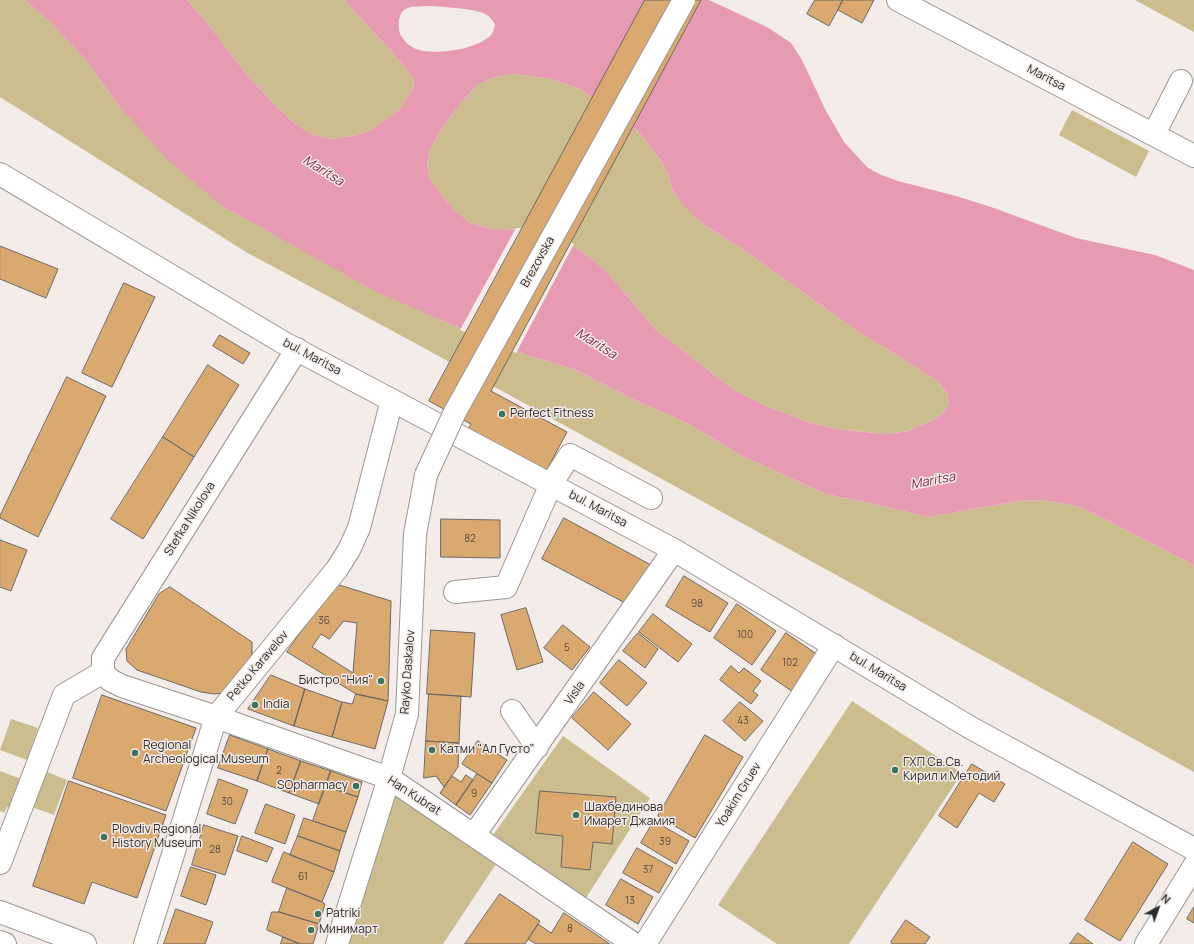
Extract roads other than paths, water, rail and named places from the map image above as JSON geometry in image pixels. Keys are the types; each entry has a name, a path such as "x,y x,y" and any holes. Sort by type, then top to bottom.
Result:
{"street":[{"name":"Brezovska","path":"407,534 426,475 455,412 684,0"},
{"name":"Maritsa","path":"898,0 1194,156"},
{"path":"1154,134 1182,81"},
{"name":"bul. Maritsa","path":"0,174 257,327 674,550 971,728 1194,849"},
{"name":"Stefka Nikolova","path":"103,672 103,658 297,349"},
{"name":"Petko Karavelov","path":"145,944 216,717 337,569 349,550 358,528 392,400"},
{"path":"456,592 506,587 551,484 570,455 651,498"},
{"name":"Rayko Daskalov","path":"337,944 390,778 407,714 407,534"},
{"name":"Visla","path":"474,835 674,550"},
{"name":"Yoakim Gruev","path":"645,944 834,646"},
{"path":"0,863 64,695 103,672"},
{"name":"Han Kubrat","path":"103,672 110,680 122,686 390,778 634,944"},
{"path":"512,711 537,747"},
{"path":"1146,944 1194,866"},
{"path":"0,912 85,944"},
{"path":"0,942 5,944"}],"water":[{"path":"25,0 187,0 209,25 243,70 272,102 293,122 311,134 330,139 353,136 371,130 399,110 412,90 414,84 413,78 401,62 344,0 709,0 767,27 791,43 802,60 825,109 844,142 867,167 879,174 898,181 991,207 1076,238 1155,255 1194,270 1194,565 1077,506 1041,500 1018,501 928,517 826,494 742,456 687,423 637,401 576,370 527,355 443,321 375,291 222,206 167,159 118,105 86,60 50,22","holes":["427,6 458,8 482,13 488,16 495,24 493,31 490,36 479,43 460,49 439,52 419,50 409,45 401,36 399,30 399,19 406,8","515,74 551,79 580,89 638,131 662,162 675,194 686,208 704,225 745,251 853,328 938,381 947,393 949,403 944,412 937,418 909,431 886,434 843,430 814,424 768,407 734,390 655,329 607,272 586,254 557,236 541,230 491,229 471,223 453,209 430,179 427,165 430,150 441,130 460,104 477,85 494,77"]}],"place":[{"name":"Perfect Fitness","path":"502,414"},
{"name":"Бистро \"Ния\"","path":"381,681"},
{"name":"India","path":"255,705"},
{"name":"Катми \"Ал Густо\"","path":"432,750"},
{"name":"Regional Archeological Museum","path":"135,753"},
{"name":"ГХП Св.Св. Кирил и Методий","path":"895,770"},
{"name":"SOpharmacy","path":"356,786"},
{"name":"Шахбединова Имарет Джамия","path":"576,815"},
{"name":"Plovdiv Regional History Museum","path":"104,837"},
{"name":"Patriki","path":"318,914"},
{"name":"Минимарт","path":"311,930"}]}
